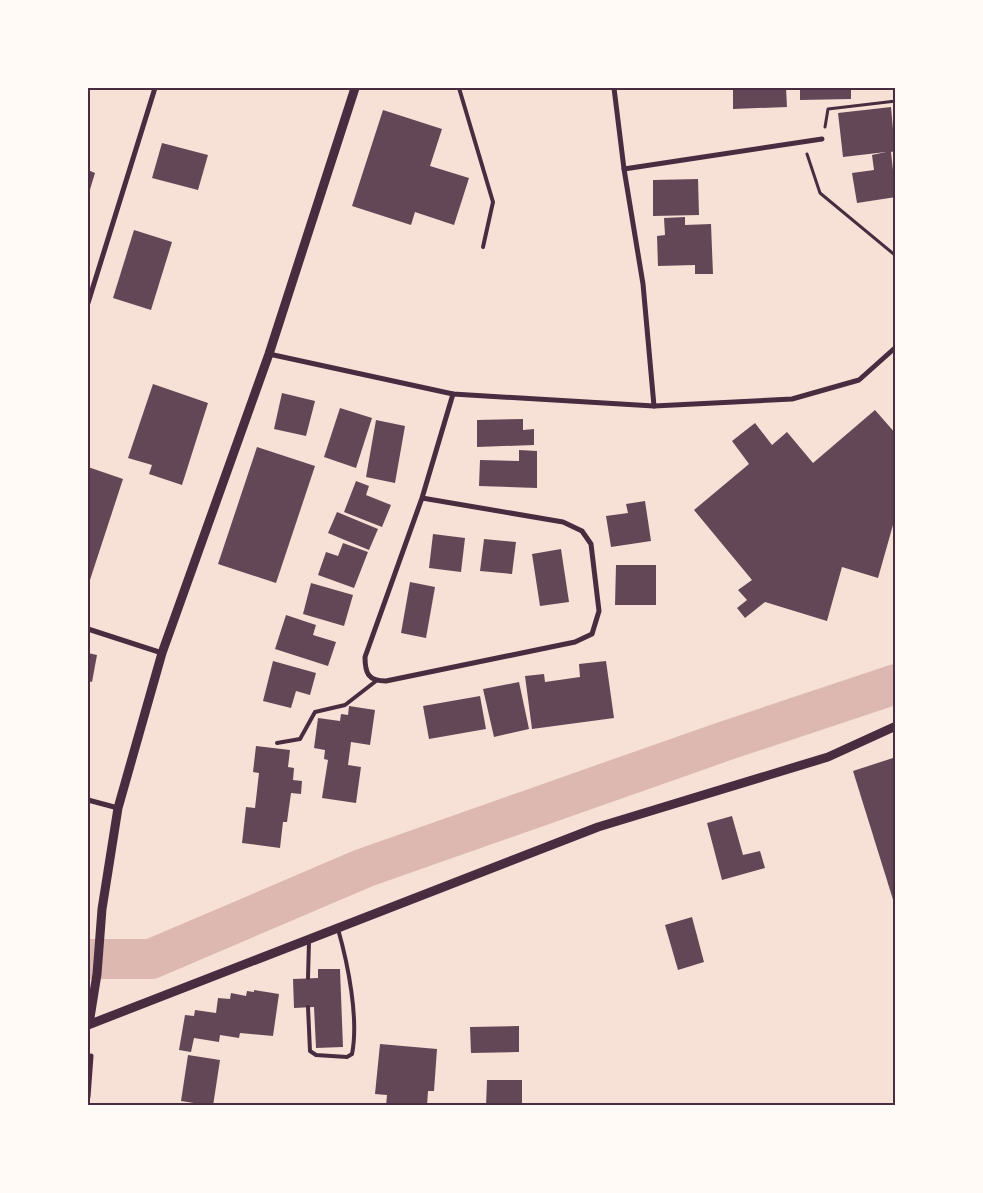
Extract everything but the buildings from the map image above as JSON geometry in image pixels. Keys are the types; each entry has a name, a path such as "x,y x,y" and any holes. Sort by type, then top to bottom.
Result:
{"street":[{"path":"88,302 155,88"},
{"path":"88,1025 97,974 102,909 118,808 162,653 269,354 355,88"},
{"path":"614,88 624,169 644,284 654,406"},
{"path":"624,169 822,139"},
{"path":"269,354 453,394 654,406 792,399 859,380 896,347"},
{"path":"422,498 563,522 582,531 590,544 599,611 592,634 575,642 386,681 376,681 369,677 365,669 365,657 422,498 453,394"},
{"path":"88,629 162,653"},
{"path":"88,1025 598,827 828,757 896,726"},
{"path":"88,800 118,808"},
{"path":"88,1097 91,1056"}],"lane":[{"path":"459,88 494,202 483,247"},
{"path":"277,743 300,739 315,712 345,705 376,681"},
{"path":"308,1007 310,1051 316,1055 347,1057 352,1054 351,998 347,960 338,929"},
{"path":"308,978 309,940"}],"path":[{"path":"822,139 828,109 896,101"},
{"path":"803,142 820,193 896,256"}],"waterway":[{"path":"88,959 151,959 364,868 725,741 896,684"}]}
